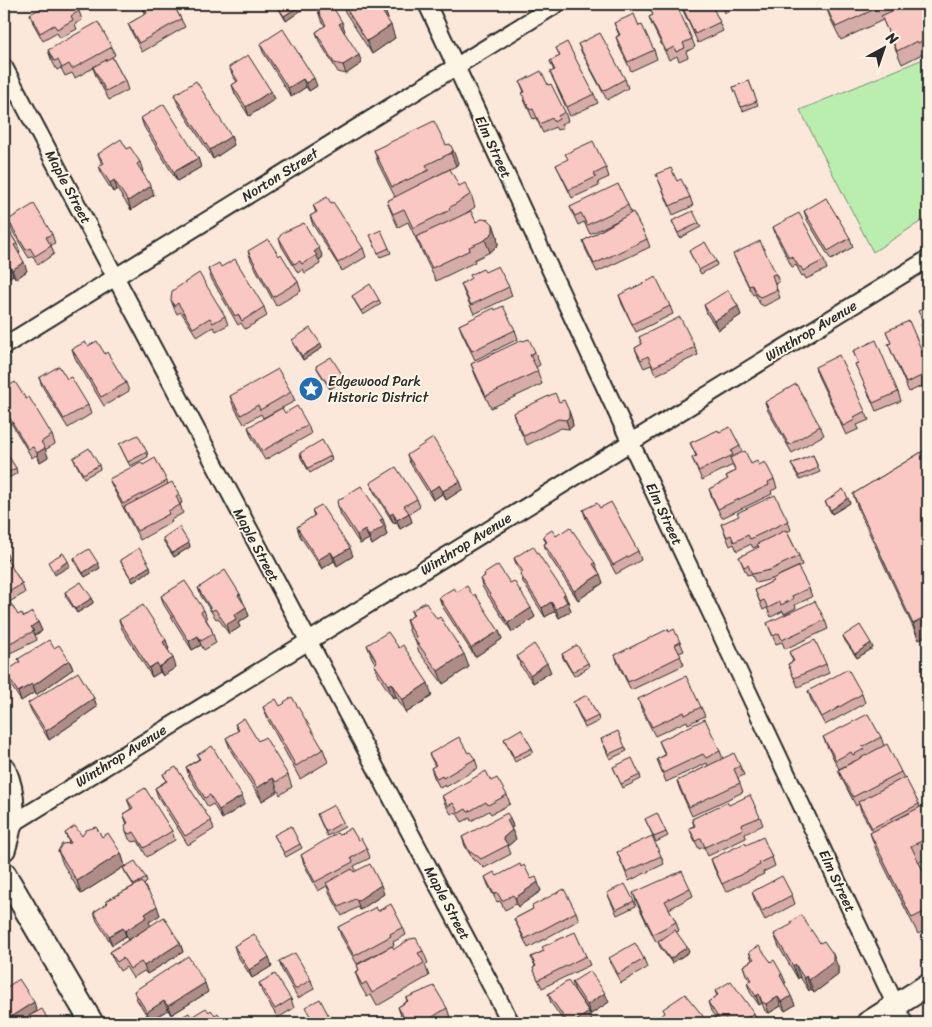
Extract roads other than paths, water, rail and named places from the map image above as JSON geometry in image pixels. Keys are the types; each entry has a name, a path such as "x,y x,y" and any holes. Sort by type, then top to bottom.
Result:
{"main road":[{"path":"4,769 12,788 4,849"},
{"path":"4,873 92,1023"},
{"path":"868,1023 900,1015 928,985"}],"street":[{"name":"Elm Street","path":"427,4 900,1015"},
{"name":"Norton Street","path":"4,346 557,4"},
{"name":"Maple Street","path":"4,67 511,1023"},
{"name":"Winthrop Avenue","path":"8,826 928,259"}],"place":[{"name":"Edgewood Park Historic District","path":"311,389"}]}
